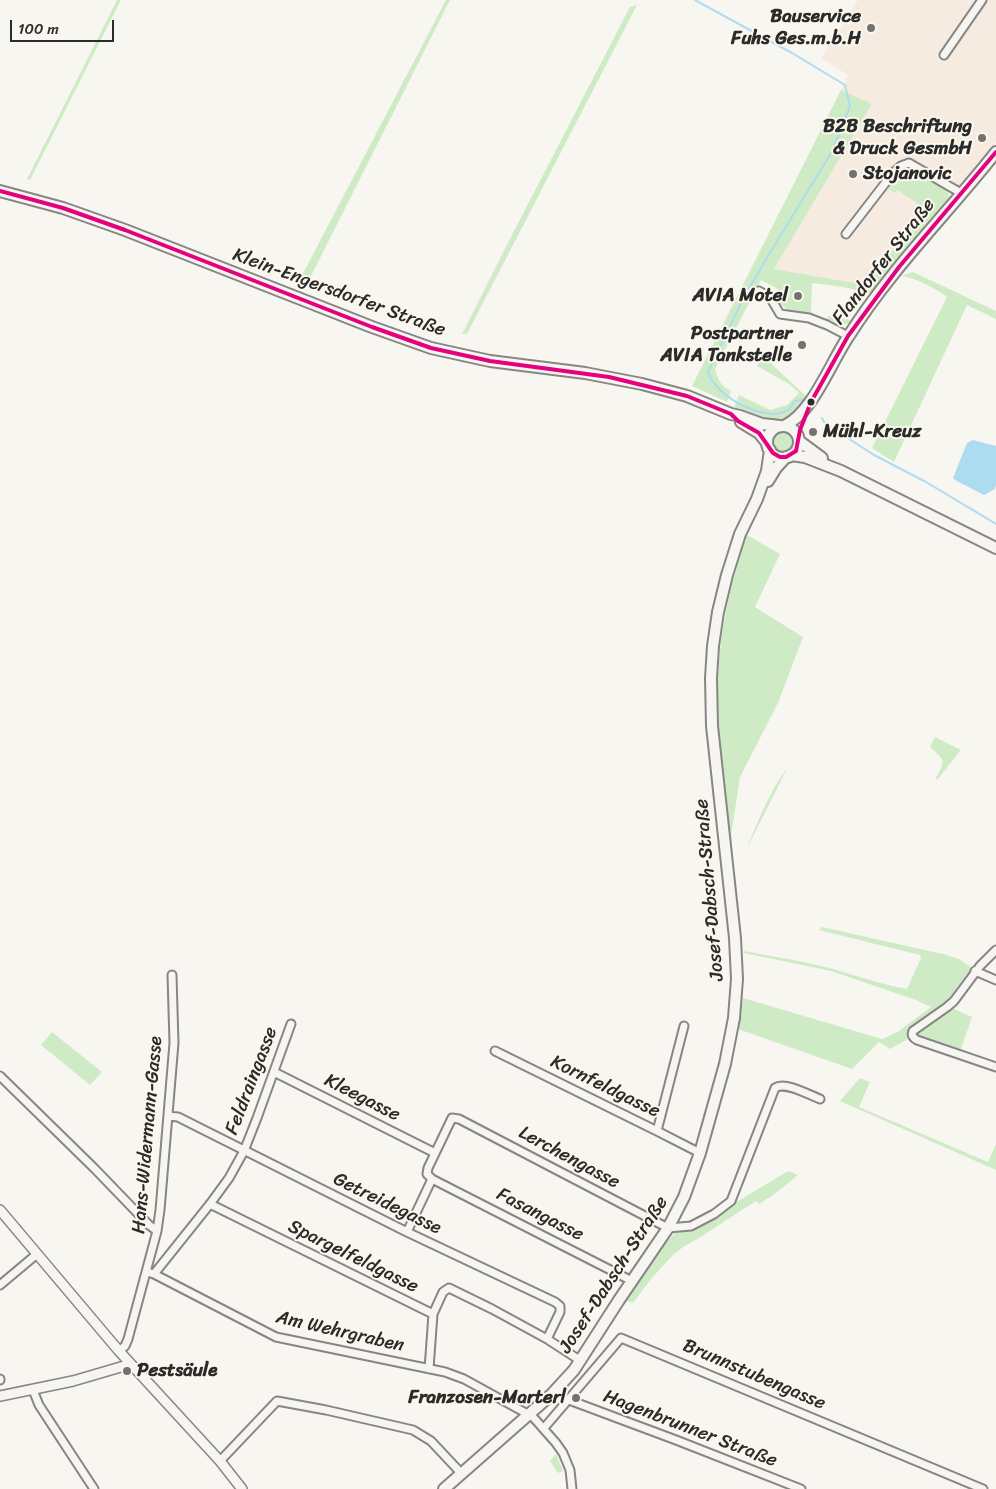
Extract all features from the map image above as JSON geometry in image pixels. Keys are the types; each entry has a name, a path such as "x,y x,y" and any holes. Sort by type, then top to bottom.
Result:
{"main road":[{"name":"Flandorfer Straße","path":"798,439 811,402 848,336 899,267 996,152"},
{"name":"Klein-Engersdorfer Straße","path":"0,191 63,208 125,230 417,344 490,361 585,373 635,382 687,396 730,414 762,424 782,426"},
{"name":"Flandorfer Straße","path":"782,426 796,419 811,402"},
{"name":"Klein-Engersdorfer Straße","path":"730,414 758,433 769,446"},
{"path":"841,471 808,450 793,430 782,426 771,432 769,446 777,456 809,458 841,471 996,548"},
{"path":"789,456 797,448 798,439"},
{"name":"Josef-Dabsch-Straße","path":"757,499 768,467 769,446"},
{"name":"Josef-Dabsch-Straße","path":"444,1489 564,1382 581,1360 668,1228 684,1197 700,1153 725,1064 734,1018 737,979 736,944 712,726 712,655 716,620 727,575 740,534 757,499 776,468 789,456"}],"street":[{"path":"944,55 982,0"},
{"path":"846,234 894,172 901,166 909,163 960,193"},
{"path":"759,291 770,297 780,314 809,318 848,336"},
{"path":"996,950 954,1000 913,1031 912,1036 915,1039 996,1067"},
{"path":"976,972 996,980"},
{"name":"Hans-Widermann-Gasse","path":"119,1351 127,1343 150,1273 157,1231 174,1043 172,975"},
{"name":"Feldraingasse","path":"244,1151 291,1024"},
{"path":"657,1130 684,1026"},
{"name":"Kornfeldgasse","path":"495,1051 700,1153"},
{"name":"Kleegasse","path":"274,1072 435,1153"},
{"path":"1,1080 157,1231"},
{"path":"668,1228 691,1226 732,1202 775,1088 780,1085 787,1086 820,1099"},
{"name":"Getreidegasse","path":"168,1116 178,1117 407,1232 557,1304 560,1306 560,1312 547,1338"},
{"name":"Lerchengasse","path":"435,1153 450,1120 454,1118 459,1119 668,1228"},
{"path":"150,1273 210,1204 229,1178 244,1151"},
{"path":"407,1232 432,1179 428,1176 427,1172 435,1153"},
{"name":"Fasangasse","path":"432,1179 632,1280"},
{"name":"Spargelfeldgasse","path":"210,1204 433,1314 429,1369"},
{"path":"0,1210 119,1351 220,1462 242,1489"},
{"path":"0,1285 37,1254"},
{"name":"Am Wehrgraben","path":"150,1273 276,1338 454,1374 464,1379 530,1414 544,1428 566,1460 572,1489"},
{"path":"433,1314 443,1292 449,1288 547,1338 581,1360"},
{"name":"Brunnstubengasse","path":"544,1428 622,1338 981,1489"},
{"path":"0,1396 73,1382 131,1364"},
{"path":"33,1390 39,1405 94,1489"},
{"name":"Hagenbrunner Straße","path":"568,1400 801,1489"},
{"path":"220,1462 277,1401 400,1426 423,1435 437,1446 461,1473"}],"shaded area":[{"path":"858,0 996,0 996,142 874,287 774,269 872,104 841,90 848,75 821,58"}],"green space":[{"path":"117,0 121,0 30,180 27,179"},
{"path":"446,0 450,0 306,286 299,281"},
{"path":"637,5 467,334 462,334 630,7"},
{"path":"841,90 872,104 774,269 866,285 925,209 898,190 895,193 889,189 897,174 909,171 948,191 949,201 851,323 841,325 827,320 828,316 851,320 871,294 844,287 812,283 811,313 799,312 790,310 782,305 776,295 778,289 761,280 715,369 720,382 731,391 727,402 692,386"},
{"path":"913,272 996,311 996,319 967,305 894,462 872,448 947,297 919,281 901,276"},
{"path":"762,355 806,396 794,416 786,421 778,422 758,419 734,408 739,395 770,410 787,405 799,393 789,384 757,366"},
{"path":"783,429 788,430 794,436 794,446 788,452 783,453 778,452 772,446 771,441 772,436 778,430"},
{"path":"747,535 780,554 755,607 803,637 778,703 740,777 731,836 719,739 719,663 729,598"},
{"path":"935,737 961,750 938,779 935,780 943,762 930,747"},
{"path":"788,767 747,848 770,796"},
{"path":"822,927 947,955 959,959 972,968 956,988 955,994 960,998 952,1008 972,1017 960,1052 910,1038 890,1049 879,1042 852,1069 738,1029 743,998 882,1039 899,1031 931,1007 916,1000 831,971 744,953 745,951 811,964 907,989 921,958 920,955 819,930"},
{"path":"52,1032 102,1072 90,1085 41,1045"},
{"path":"860,1078 870,1082 859,1107 988,1162 996,1144 996,1170 840,1101"},
{"path":"788,1171 798,1175 759,1204 756,1201 683,1247 651,1279 633,1303 623,1299 655,1255 675,1233 690,1230"},
{"path":"556,1454 563,1471 558,1473 550,1461"}],"water":[{"path":"973,440 996,446 996,485 995,489 984,495 953,478 967,443"}],"waterway":[{"path":"695,0 792,53 845,85 850,106 833,150 743,299 708,372 720,390 730,398 754,410 778,413 788,410 795,401 803,400"},
{"path":"822,418 824,422 874,455 926,482 996,524"}],"transit line":[{"path":"0,191 63,208 125,230 372,327 431,348 490,361 609,377 687,396 731,414 738,421 759,433 773,453 780,457 786,457 796,451 800,430 811,402 848,336 899,267 996,152"}],"place":[{"name":"Bauservice Fuhs Ges.m.b.H","path":"871,28"},
{"name":"B2B Beschriftung & Druck GesmbH","path":"982,138"},
{"name":"Stojanovic","path":"853,174"},
{"name":"AVIA Motel","path":"798,296"},
{"name":"Postpartner AVIA Tankstelle","path":"802,345"},
{"name":"Mühl-Kreuz","path":"813,432"},
{"name":"Pestsäule","path":"127,1371"},
{"name":"Franzosen-Marterl","path":"576,1398"}]}
